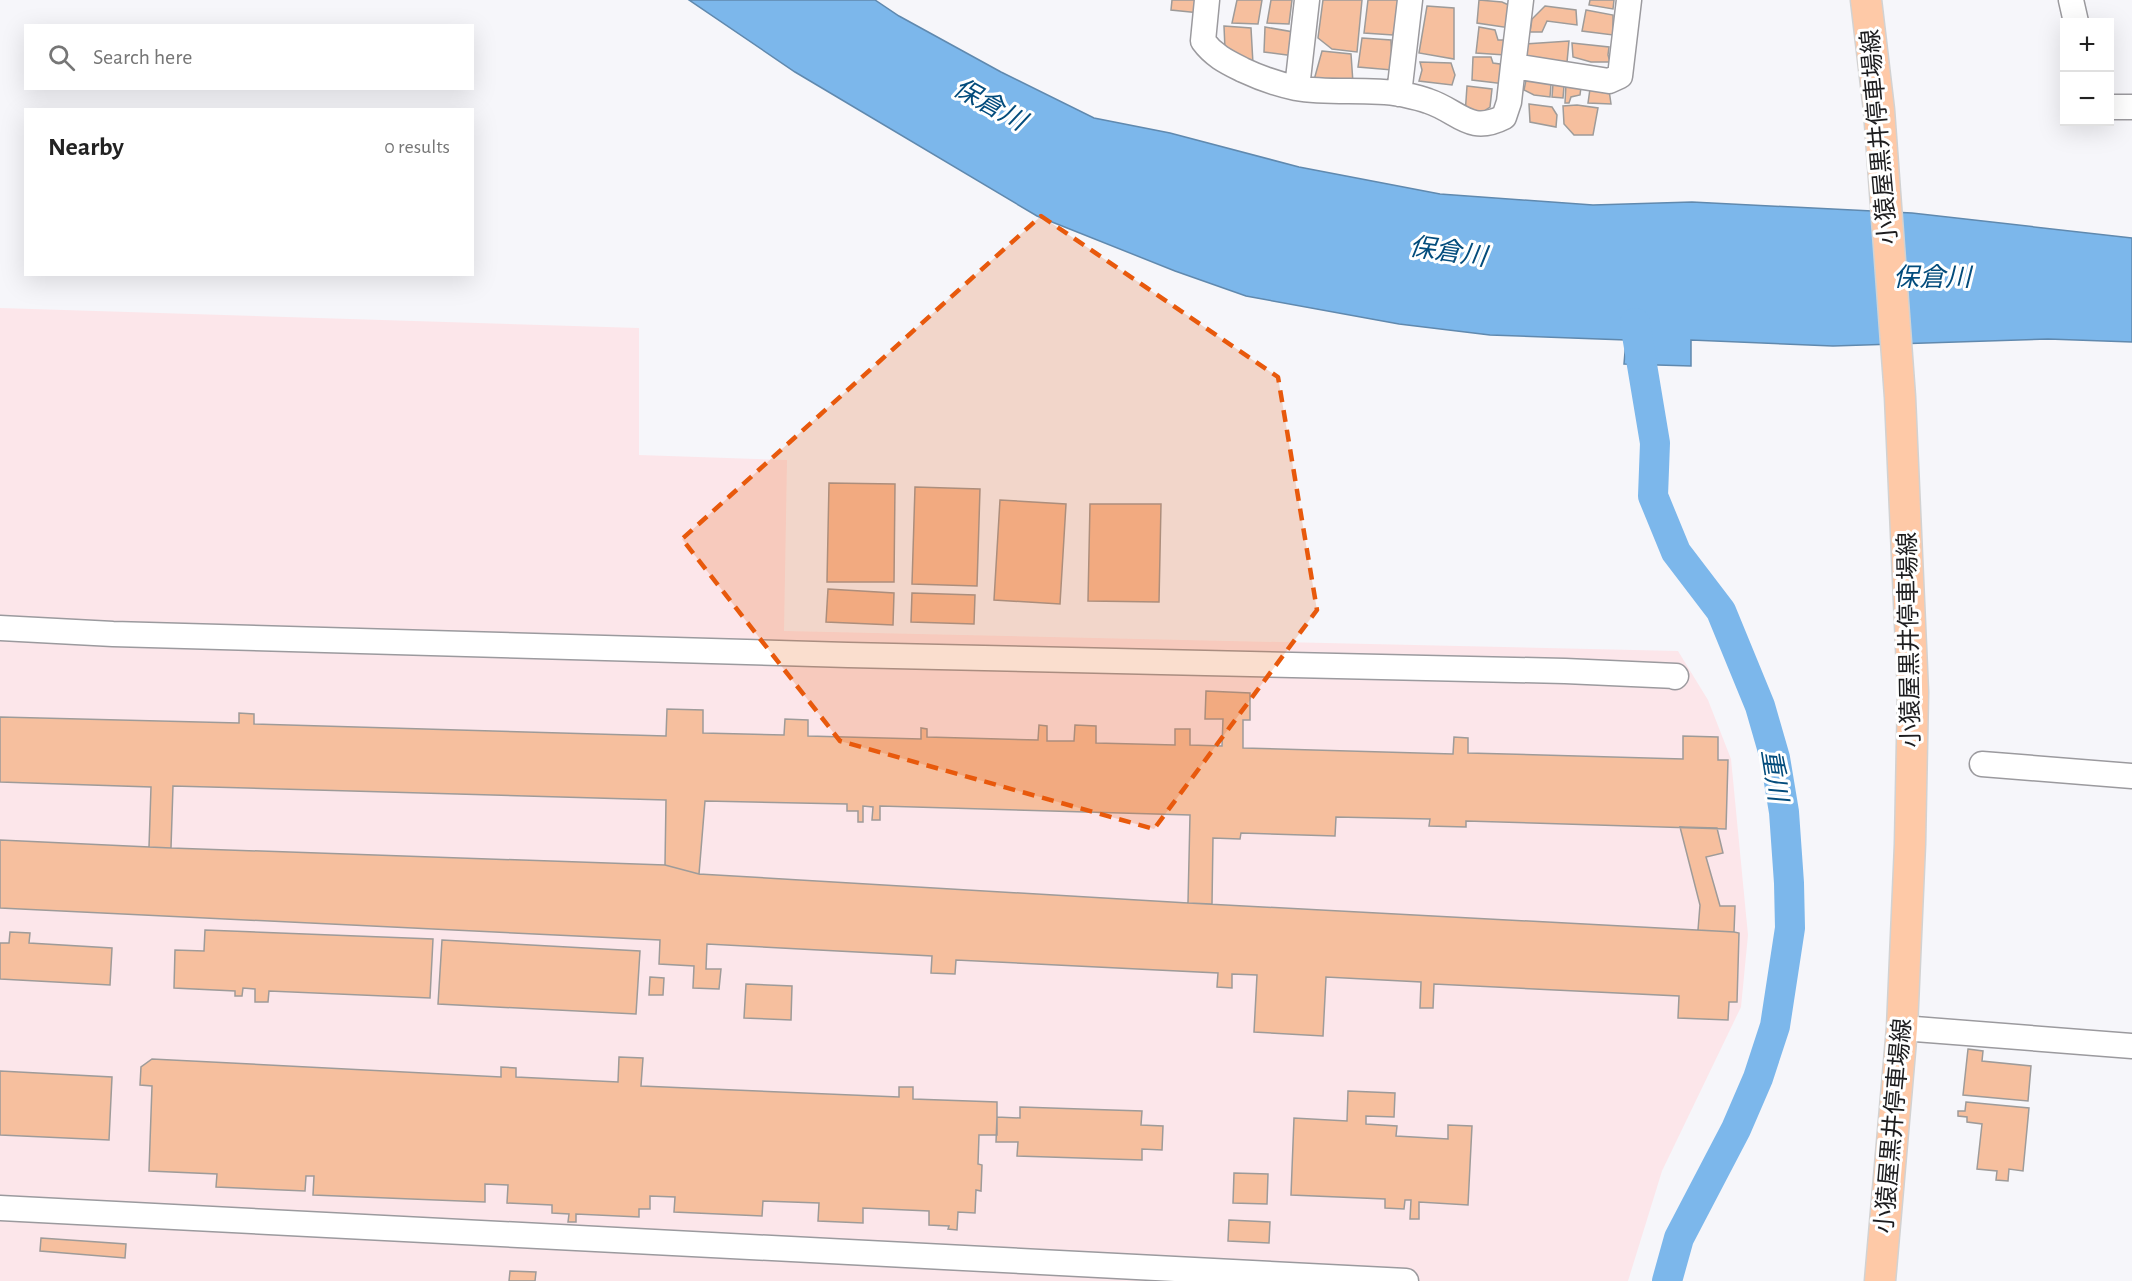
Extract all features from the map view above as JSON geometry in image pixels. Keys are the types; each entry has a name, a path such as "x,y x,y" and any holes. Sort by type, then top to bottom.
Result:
{"main road":[{"name":"小猿屋黒井停車場線","path":"1866,0 1879,110 1900,397 1913,692 1910,844 1902,1028 1880,1281"}],"street":[{"path":"1207,0 1203,40 1211,52 1226,62 1267,81 1297,88 1399,94 1428,100 1459,118 1477,124 1492,123 1504,117 1509,102 1521,0"},
{"path":"1297,88 1308,0"},
{"path":"1399,94 1410,0"},
{"path":"1513,66 1609,81 1620,76 1629,0"},
{"path":"2071,0 2075,18"},
{"path":"2114,107 2132,107"},
{"path":"0,628 113,634 1565,672 1675,677"},
{"path":"1983,764 2132,776"},
{"path":"1902,1028 2132,1046"},
{"path":"0,1208 1406,1281"}],"highlighted area":[{"path":"1041,216 1278,377 1317,610 1154,829 840,741 682,539"}],"shaded area":[{"path":"0,308 639,328 639,455 787,460 784,631 1678,651 1708,700 1731,759 1748,935 1741,1007 1662,1171 1628,1281 0,1281"}],"water":[{"name":"保倉川","path":"689,0 875,0 899,16 1001,72 1094,118 1170,133 1299,167 1440,194 1593,205 1692,202 1912,213 2132,238 2132,342 2048,339 1833,346 1691,340 1691,366 1624,364 1626,340 1490,335 1399,324 1246,296 1175,271 1037,216 795,72"}],"building":[{"path":"1172,0 1203,0 1200,13 1171,10"},
{"path":"1237,0 1262,0 1258,24 1232,23"},
{"path":"1271,0 1292,0 1289,24 1267,23"},
{"path":"1323,0 1362,0 1357,52 1332,49 1318,38"},
{"path":"1368,0 1400,0 1393,35 1364,33"},
{"path":"1479,0 1502,2 1511,6 1510,28 1477,23"},
{"path":"1590,0 1614,0 1613,9 1589,5"},
{"path":"1427,6 1454,8 1454,59 1419,53"},
{"path":"1545,6 1576,10 1577,25 1547,21 1542,32 1530,32 1532,19"},
{"path":"1586,10 1613,15 1613,35 1582,31"},
{"path":"1224,26 1251,28 1253,64 1225,49"},
{"path":"1265,27 1299,33 1299,54 1264,52"},
{"path":"1479,27 1495,30 1498,40 1507,40 1505,55 1476,53"},
{"path":"1362,38 1391,40 1392,70 1358,67"},
{"path":"1569,41 1567,62 1540,64 1522,57 1525,44"},
{"path":"1572,43 1609,47 1610,62 1591,62 1573,57"},
{"path":"1322,51 1351,54 1353,83 1314,80"},
{"path":"1473,57 1491,57 1493,63 1507,65 1505,84 1472,80"},
{"path":"1420,62 1451,63 1455,75 1452,85 1419,81 1422,70"},
{"path":"1526,80 1551,84 1550,97 1534,95 1524,90"},
{"path":"1553,84 1564,86 1563,98 1552,97"},
{"path":"1566,84 1581,87 1580,95 1571,97 1569,103 1565,103"},
{"path":"1467,86 1492,89 1490,107 1478,115 1465,115"},
{"path":"1590,89 1609,90 1611,104 1588,103"},
{"path":"1529,104 1552,107 1557,115 1556,127 1530,122"},
{"path":"1563,106 1598,108 1593,135 1574,135 1564,124"},
{"path":"829,483 895,484 894,582 827,582"},
{"path":"915,487 980,489 977,586 912,584"},
{"path":"1000,500 1066,504 1060,604 994,600"},
{"path":"1090,504 1161,504 1159,602 1088,601"},
{"path":"828,589 894,593 893,625 826,622"},
{"path":"912,593 975,595 974,624 911,622"},
{"path":"1206,691 1250,693 1250,720 1243,720 1243,748 1453,754 1454,737 1468,738 1468,753 1683,759 1683,736 1718,737 1718,760 1728,760 1726,829 1466,821 1466,827 1429,826 1430,819 1336,817 1335,836 1241,833 1240,839 1213,838 1212,904 1188,903 1190,815 880,806 880,820 872,820 873,807 863,806 863,822 858,822 858,811 847,811 847,804 705,801 699,874 665,865 666,800 173,786 171,848 149,847 151,787 0,782 0,717 239,723 239,713 254,714 254,724 666,736 667,709 703,710 703,733 784,735 785,719 808,720 808,736 921,739 921,728 927,729 927,737 1038,740 1039,725 1047,726 1047,741 1074,741 1075,725 1096,726 1096,743 1175,745 1175,729 1190,729 1190,745 1222,746 1223,719 1205,719"},
{"path":"1680,827 1717,828 1723,853 1706,857 1720,906 1735,906 1734,932 1698,930 1700,905"},
{"path":"0,840 665,865 699,874 1734,932 1739,933 1737,1002 1729,1002 1728,1020 1678,1018 1679,996 1434,984 1433,1008 1420,1008 1421,982 1326,977 1323,1036 1254,1032 1257,975 1232,974 1232,988 1217,987 1218,973 956,960 955,974 931,973 932,956 707,944 706,969 721,969 719,989 693,988 694,966 659,964 660,940 0,908"},
{"path":"205,930 433,939 430,998 269,991 268,1002 255,1002 255,989 243,988 242,996 235,996 235,991 174,988 175,950 204,951"},
{"path":"10,932 30,933 29,943 112,948 110,985 0,979 0,943 9,943"},
{"path":"442,940 640,951 636,1014 438,1004"},
{"path":"650,977 664,978 663,995 649,995"},
{"path":"746,984 792,986 791,1020 744,1018"},
{"path":"1968,1049 1983,1051 1982,1061 2031,1066 2028,1101 1963,1095"},
{"path":"619,1057 643,1058 641,1086 899,1097 899,1087 913,1087 913,1099 997,1102 997,1135 979,1135 978,1164 982,1165 981,1191 976,1190 975,1213 958,1212 957,1230 948,1229 949,1226 929,1225 929,1211 863,1208 863,1223 818,1221 819,1203 763,1201 762,1216 674,1212 675,1197 650,1196 650,1209 639,1209 639,1217 576,1214 576,1222 568,1222 569,1214 552,1213 552,1205 507,1203 508,1185 485,1184 485,1202 313,1195 314,1176 306,1176 305,1191 216,1187 217,1174 149,1171 152,1086 140,1085 141,1067 152,1059 501,1077 501,1067 516,1068 516,1077 618,1082"},
{"path":"0,1071 112,1077 109,1140 0,1135"},
{"path":"1348,1091 1395,1093 1394,1117 1366,1116 1366,1124 1397,1126 1396,1136 1448,1139 1448,1125 1472,1126 1468,1205 1419,1202 1419,1219 1410,1219 1411,1200 1405,1200 1404,1209 1385,1208 1385,1199 1291,1195 1294,1118 1347,1121"},
{"path":"1966,1102 2029,1108 2023,1171 2009,1169 2008,1181 1996,1180 1997,1171 1977,1169 1982,1124 1967,1122 1967,1117 1958,1116 1958,1111 1965,1111"},
{"path":"1020,1107 1142,1111 1141,1125 1163,1126 1162,1150 1142,1149 1142,1160 1017,1156 1018,1142 996,1142 997,1117 1020,1118"},
{"path":"1234,1173 1268,1174 1267,1204 1233,1203"},
{"path":"1229,1220 1270,1222 1269,1243 1228,1241"},
{"path":"41,1238 126,1244 125,1258 40,1251"},
{"path":"510,1271 536,1272 535,1281 509,1281"}],"waterway":[{"name":"重川","path":"1635,323 1655,443 1653,496 1676,552 1721,611 1760,706 1775,758 1784,812 1789,883 1790,928 1775,1026 1758,1078 1736,1129 1679,1238 1667,1281"}]}
